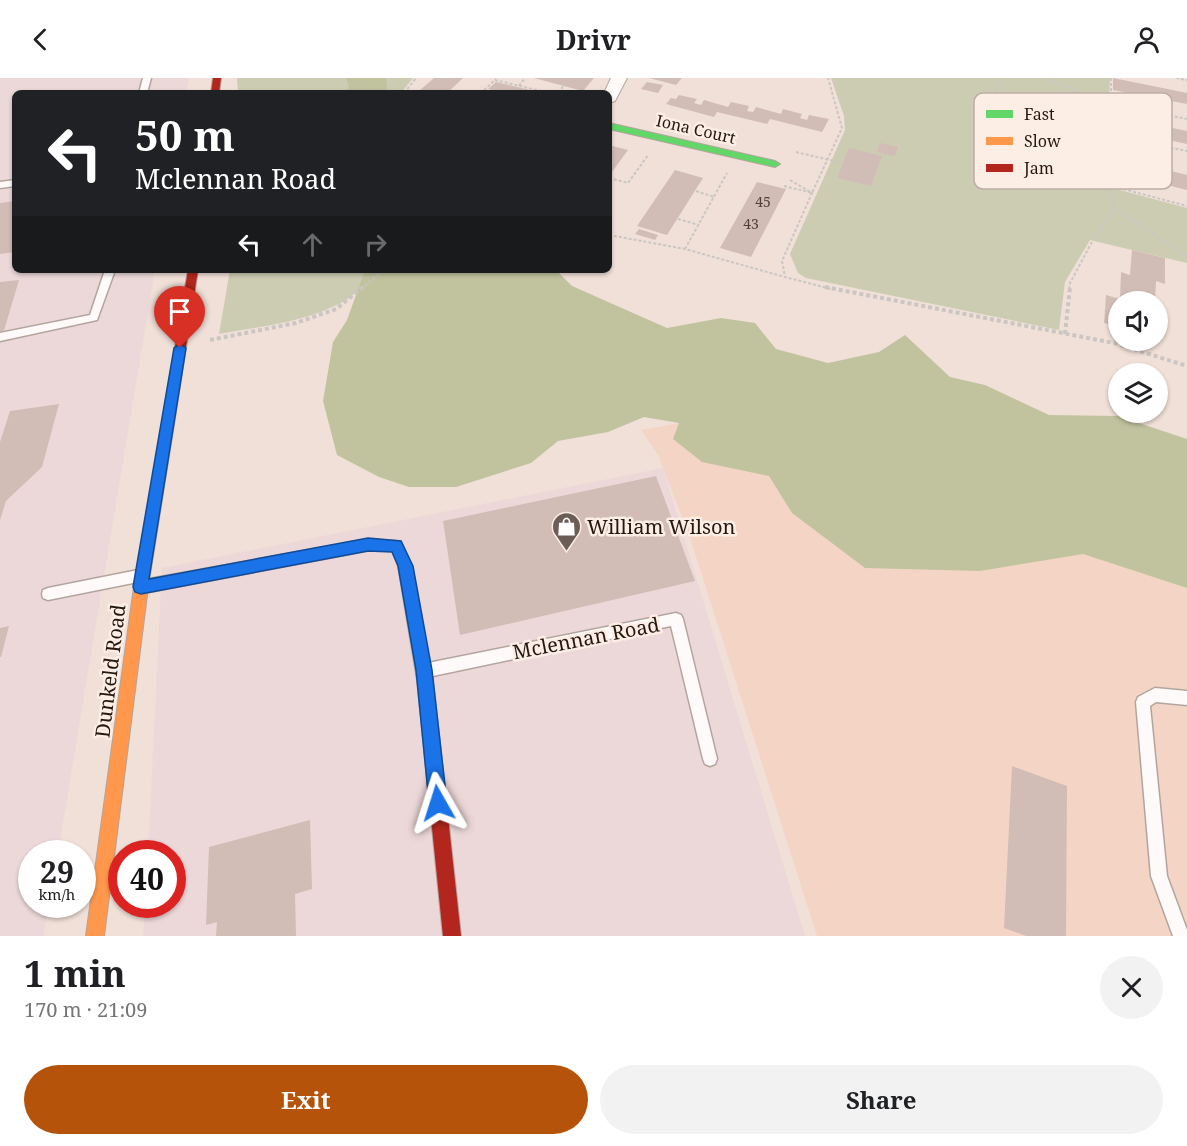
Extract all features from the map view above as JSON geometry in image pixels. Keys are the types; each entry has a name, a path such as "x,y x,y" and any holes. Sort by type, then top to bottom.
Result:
{"street":[{"path":"612,92 619,78"},
{"name":"Iona Court","path":"612,127 775,164"},
{"name":"Dunkeld Road","path":"95,936 142,581 192,273"},
{"path":"142,581 368,544 396,545 405,566 424,670 452,936"}],"lane":[{"path":"0,337 94,318 109,273"},
{"path":"48,594 142,581"},
{"name":"Mclennan Road","path":"424,670 676,619 710,759"},
{"path":"1181,936 1159,876 1143,702 1155,695 1187,698"}],"path":[{"path":"406,90 416,78"},
{"path":"519,86 525,78"},
{"path":"786,277 782,261 842,128 828,78"},
{"path":"996,93 1000,78"},
{"path":"1048,78 1082,93"},
{"path":"1111,93 1112,78"},
{"path":"1176,78 1187,80"},
{"path":"486,90 496,79 536,90"},
{"path":"561,90 563,86"},
{"path":"1172,116 1187,119"},
{"path":"1172,148 1187,151"},
{"path":"612,179 628,183 650,152 639,150"},
{"path":"775,164 791,181 812,193"},
{"path":"685,249 728,172 717,169"},
{"path":"1109,189 1114,209 1187,256"},
{"path":"1123,189 1187,206"},
{"path":"696,191 714,197"},
{"path":"1065,334 1070,283 1092,240 1114,209"},
{"path":"678,219 699,225"},
{"path":"612,237 685,249 848,293 1114,343 1187,366"},
{"path":"180,348 213,339 296,323 326,312 348,301 381,273"}],"shaded area":[{"path":"0,78 189,78 187,90 12,90 12,273 155,273 60,840 18,840 18,918 47,918 44,936 0,936"},
{"path":"680,423 1187,586 1187,936 817,936 690,538 658,455 641,430"},
{"path":"663,468 805,936 143,936 144,918 186,918 186,840 149,840 162,568"}],"green space":[{"path":"237,78 413,78 403,90 238,90"},
{"path":"346,78 386,78 387,90 347,90 349,86"},
{"path":"831,78 1110,78 1109,93 974,93 974,189 1116,189 1187,208 1187,263 1090,240 1065,282 1059,330 806,278 798,273 790,254 845,130 844,116"},
{"path":"229,273 377,273 349,298 319,313 286,322 219,334"},
{"path":"364,273 559,273 572,286 667,328 721,318 755,323 776,349 828,363 879,352 905,335 950,377 985,385 1049,415 1108,416 1108,423 1139,423 1187,439 1187,588 1083,554 980,571 865,568 792,513 769,476 702,462 673,439 679,423 644,417 608,432 558,441 531,463 456,487 409,487 379,477 337,455 323,401 333,342 347,320"}],"building":[{"path":"434,78 463,78 450,90 420,90"},
{"path":"534,78 594,78 584,90"},
{"path":"649,78 682,78 676,85"},
{"path":"1113,78 1187,93 1187,104 1172,101 1172,93 1129,93 1113,90"},
{"path":"496,82 530,90 492,90 488,89"},
{"path":"647,82 663,85 658,93 641,89"},
{"path":"679,95 697,99 694,103 701,105 704,100 728,107 731,102 749,106 747,111 753,112 756,107 781,114 783,109 802,114 800,118 807,120 809,115 829,119 822,132 770,119 767,124 717,112 714,117 666,104 671,98 676,99"},
{"path":"1172,128 1187,131 1187,144 1172,141"},
{"path":"880,143 898,147 895,156 877,152"},
{"path":"612,146 628,150 612,172"},
{"path":"849,148 882,156 871,186 837,178"},
{"path":"675,170 703,178 667,235 637,226"},
{"path":"1172,171 1187,175 1187,190 1172,186"},
{"path":"757,182 786,189 751,257 720,248"},
{"path":"12,201 12,252 0,254 0,203"},
{"path":"639,229 658,235 655,240 635,234"},
{"path":"1132,250 1165,258 1165,284 1156,281 1156,291 1120,291 1121,272 1130,275"},
{"path":"19,280 3,334 0,335 0,282"},
{"path":"1106,295 1108,296 1108,324 1104,323"},
{"path":"59,404 42,467 6,501 0,520 0,442 10,411"},
{"name":"William Wilson","path":"656,476 695,581 460,635 443,521"},
{"path":"9,626 1,657 0,657 0,628"},
{"path":"1012,766 1067,786 1066,936 1026,936 1004,928"},
{"path":"310,820 312,889 295,894 296,936 216,936 217,922 206,925 209,847"}],"traffic: fast":[{"path":"612,127 775,164"},
{"path":"141,587 368,545 396,545 405,566 425,680"}],"traffic: slow":[{"path":"95,936 141,587 168,424"}],"traffic: jam":[{"path":"215,90 217,78"},
{"path":"168,424 193,273"},
{"path":"425,680 452,936"}],"place":[{"name":"William Wilson","path":"566,552"}],"route":[{"path":"180,348 141,587 368,544 396,545 405,566 424,670 438,803"}]}
